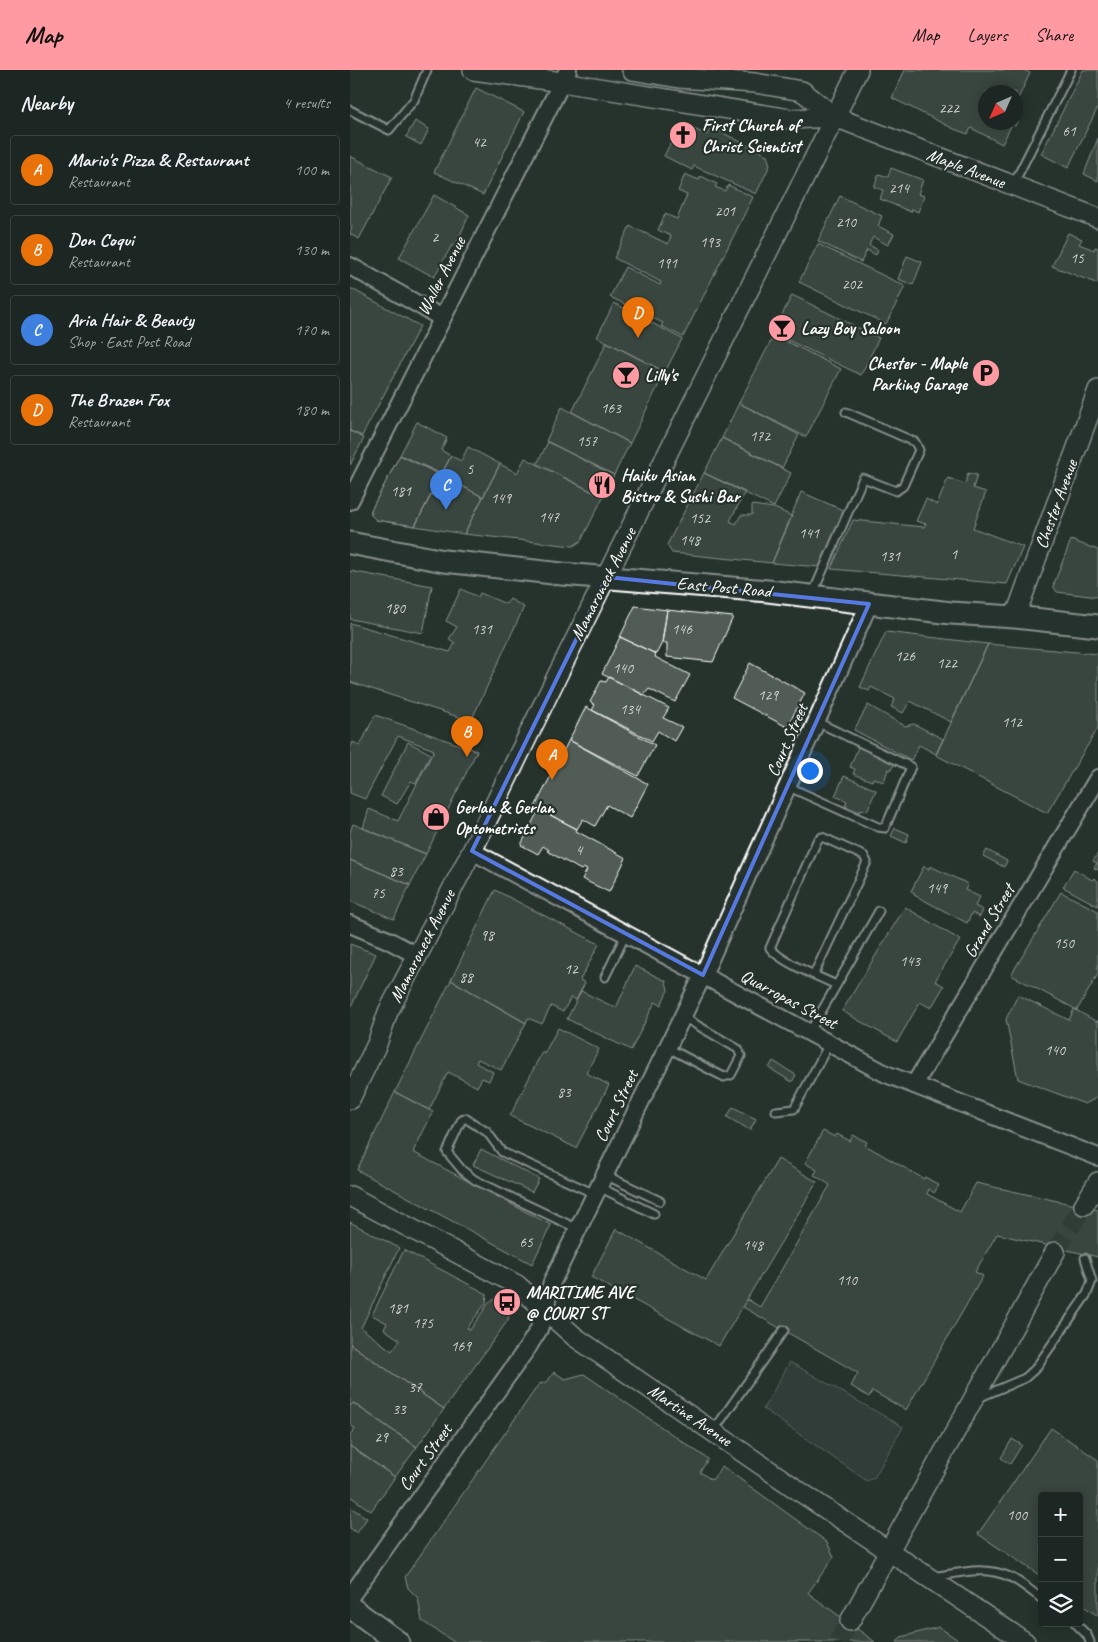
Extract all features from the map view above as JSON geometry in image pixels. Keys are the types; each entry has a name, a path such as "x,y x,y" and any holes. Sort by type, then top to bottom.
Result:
{"main road":[{"name":"Maple Avenue","path":"473,70 565,76 790,119 835,117"},
{"name":"Maple Avenue","path":"632,70 678,78 755,83 802,91 835,117 1098,218"},
{"name":"Mamaroneck Avenue","path":"350,1099 377,1044 388,1012 416,955 472,852 858,70"},
{"name":"Chester Avenue","path":"1014,617 1098,390"},
{"name":"East Post Road","path":"350,543 444,562 812,596 951,613 1014,617 1098,626"},
{"path":"1084,1205 1098,1182"},
{"name":"Martine Avenue","path":"350,1196 518,1285 575,1337 1025,1642"},
{"path":"850,1620 1055,1252"},
{"path":"350,1606 398,1642"}],"street":[{"name":"Waller Avenue","path":"350,501 565,76"},
{"path":"350,266 442,318"},
{"name":"Court Street","path":"350,1597 539,1329 552,1282 703,975 869,604"},
{"name":"Grand Street","path":"914,1085 1098,778"},
{"name":"Quarropas Street","path":"472,852 886,1074 1098,1157"},
{"path":"350,924 388,940 416,955"}],"lane":[{"path":"350,110 388,130 414,100 427,70"},
{"path":"1013,185 1071,70"},
{"path":"812,596 863,478 896,491 903,486 919,450 916,442 846,412"},
{"path":"789,786 878,827 885,828 911,767 817,722"},
{"path":"814,974 867,862 864,856 822,837 817,841 770,948 775,954 814,974 836,985"},
{"path":"809,1033 880,911"},
{"path":"605,977 626,934"},
{"path":"668,1048 724,1077 730,1075 741,1056 738,1049 683,1017"},
{"path":"776,1111 794,1109 830,1043"},
{"path":"578,1230 475,1180 462,1170 447,1152 460,1121 465,1118 482,1128 502,1152 600,1185 660,1201"},
{"path":"600,1185 654,1214"},
{"path":"973,1401 1025,1378 1035,1369 1087,1294 1092,1281 1086,1258"},
{"path":"714,1430 784,1330"},
{"path":"930,1578 978,1570 994,1572 1010,1577 1038,1596"},
{"path":"1080,1627 1087,1635 1090,1642"}],"highlighted area":[{"path":"607,577 869,604 703,975 472,851"}],"shaded area":[{"path":"790,1362 903,1427 874,1478 867,1481 763,1409"}],"building":[{"path":"905,70 1024,70 1030,73 1023,88 1023,85 978,85 978,130 1009,130 1002,144 971,128 968,134 954,129 892,98"},
{"path":"1083,70 1098,70 1098,107 1068,168 1041,154"},
{"path":"476,88 524,112 483,195 434,172"},
{"path":"415,121 429,129 421,145 406,137"},
{"path":"681,123 707,135 711,127 767,155 770,165 756,194 694,166 692,170 664,156"},
{"path":"1098,138 1098,181 1084,174"},
{"path":"350,156 392,177 359,239 350,234 352,226 350,225"},
{"path":"891,168 923,180 918,194 924,196 918,212 912,209 911,212 880,199 883,190 874,187 879,174 888,177"},
{"path":"685,174 699,180 701,176 717,184 715,187 725,191 728,185 753,197 683,337 661,326 663,323 610,297 625,267 660,285 661,282 614,258 630,226 668,244 671,236 658,230 665,214 677,219 687,195 678,191"},
{"path":"434,195 469,215 455,247 452,245 434,277 399,258"},
{"path":"840,196 882,216 878,226 894,234 888,245 873,237 869,245 878,250 876,255 867,250 861,262 818,241"},
{"path":"1068,233 1082,239 1079,244 1094,250 1095,247 1098,248 1098,284 1052,266"},
{"path":"818,244 905,286 886,324 799,282"},
{"path":"907,256 922,262 913,285 898,279"},
{"path":"350,288 420,326 362,436 350,431"},
{"path":"792,295 879,338 861,375 773,333"},
{"path":"614,303 682,339 665,372 597,337"},
{"path":"774,335 841,369 806,437 739,403"},
{"path":"607,342 665,372 630,443 572,412"},
{"path":"739,403 799,435 782,468 722,438"},
{"path":"562,407 630,443 614,475 546,441"},
{"path":"417,422 447,438 441,450 451,456 441,475 400,455"},
{"path":"350,431 364,438 350,465"},
{"path":"722,438 791,473 774,507 704,473"},
{"path":"548,442 614,475 603,497 537,464"},
{"path":"468,447 500,464 483,497 441,475 451,456 461,461"},
{"path":"400,455 441,475 415,526 376,520 371,515 371,510"},
{"path":"400,455 442,474 415,526 376,520 371,515 371,510"},
{"path":"525,458 603,497 581,541 573,546 464,534 500,464 517,473"},
{"path":"704,473 745,492 730,521 736,524 741,515 752,515 752,505 774,508 792,516 772,563 672,553 667,545"},
{"path":"968,473 977,475 973,488 986,492 973,528 1023,547 1007,584 831,569 853,520 924,527 926,524 916,521 926,499 937,505 948,478 965,484"},
{"path":"441,475 483,497 464,534 415,526"},
{"path":"801,492 845,511 820,567 772,563"},
{"path":"1071,540 1098,550 1098,597 1057,592 1053,586"},
{"path":"350,571 432,586 423,633 350,619"},
{"path":"461,589 478,597 480,593 506,604 510,599 524,607 471,721 350,682 350,623 450,652 455,643 449,639 457,627 446,621"},
{"path":"635,606 667,610 662,643 656,654 620,637"},
{"path":"667,610 733,617 713,662 667,657 667,643 662,643"},
{"path":"886,632 988,644 951,722 910,701 903,713 891,707 895,699 871,687 869,691 860,687"},
{"path":"620,637 656,654 655,657 690,675 675,702 649,689 644,695 602,674"},
{"path":"988,644 1098,654 1098,728 1047,813 936,755"},
{"path":"750,663 805,693 787,727 732,698"},
{"path":"609,677 669,708 663,718 682,727 674,741 658,731 652,741 592,710 595,705 590,702 601,681 606,682"},
{"path":"868,705 905,726 914,724 943,739 936,754 919,745 911,760 854,730"},
{"path":"586,707 655,745 638,776 569,740"},
{"path":"375,715 477,751 426,854 363,828 369,809 398,821 434,750 398,736 365,799 350,793 350,748 353,742 360,746"},
{"path":"569,740 648,784 630,818 607,805 595,826 583,819 577,829 535,807"},
{"path":"408,742 431,754 416,783 411,781 397,804 381,796"},
{"path":"859,745 895,762 891,770 888,769 884,782 873,778 872,781 853,774 855,769 850,767"},
{"path":"844,776 876,790 867,811 861,809 860,812 845,806 847,801 835,796"},
{"path":"535,807 626,858 609,892 582,879 587,870 583,868 581,870 547,851 549,850 543,846 538,854 521,845 538,811 534,810"},
{"path":"353,824 426,854 410,885 350,860 350,832"},
{"path":"895,828 909,834 906,843 891,836"},
{"path":"987,850 1007,861 1004,867 983,856"},
{"path":"1098,853 1098,870 1094,868 1097,863 1093,861"},
{"path":"350,860 410,885 394,919 350,901"},
{"path":"924,866 929,869 930,866 968,884 965,890 980,897 975,906 983,910 980,917 972,913 967,923 914,895 915,893 911,891"},
{"path":"1074,869 1092,880 1094,878 1098,881 1098,906 1063,887"},
{"path":"495,890 599,944 580,980 585,983 576,1000 571,997 563,1012 551,1006 542,1024 528,1018 526,1023 451,980"},
{"path":"1061,892 1098,911 1098,974 1077,1010 1011,975"},
{"path":"905,907 960,940 935,981 944,986 931,1008 920,1002 897,1042 842,1011"},
{"path":"350,944 376,954 350,1009"},
{"path":"635,966 666,981 668,990 661,1005 655,1002 631,1050 567,1019 581,991 616,1008"},
{"path":"451,980 526,1023 501,1070 478,1059 476,1063 493,1072 489,1081 482,1078 477,1087 448,1072 429,1110 395,1092"},
{"path":"1018,995 1069,1020 1074,1009 1097,1022 1098,1020 1098,1097 1085,1104 1018,1079 1006,1019"},
{"path":"558,1028 599,1049 586,1073 609,1085 576,1148 510,1116 542,1052 544,1054"},
{"path":"773,1061 796,1075 792,1082 769,1068"},
{"path":"395,1092 433,1112 413,1152 551,1225 532,1264 357,1170"},
{"path":"733,1107 756,1119 750,1130 727,1117"},
{"path":"823,1131 835,1137 837,1134 850,1141 853,1135 867,1142 865,1145 924,1179 925,1177 939,1185 934,1193 929,1189 927,1194 960,1212 976,1183 1098,1210 1098,1257 997,1234 975,1272 983,1276 906,1410 872,1391 869,1397 851,1386 858,1373 743,1307 747,1299 760,1307 830,1185 814,1175 817,1170 805,1163"},
{"path":"481,1149 539,1179 532,1192 473,1165"},
{"path":"778,1159 817,1182 719,1346 591,1277 616,1229 706,1280"},
{"path":"350,1222 399,1248 361,1328 392,1351 400,1340 384,1329 387,1323 372,1315 404,1250 487,1294 486,1303 467,1328 470,1330 490,1301 499,1298 511,1306 508,1320 444,1409 350,1344"},
{"path":"350,1344 444,1409 417,1447 353,1403 350,1406"},
{"path":"554,1372 565,1379 584,1374 708,1459 700,1472 712,1480 722,1466 827,1542 834,1557 808,1593 875,1642 454,1642 422,1621 418,1598 408,1588 405,1577 539,1384 547,1382"},
{"path":"353,1403 417,1447 395,1477 350,1446 350,1435 355,1428 350,1425 350,1406"},
{"path":"1051,1428 1098,1460 1098,1616 1083,1606 1083,1492 1038,1492 1038,1574 978,1534"},
{"path":"1012,1439 1022,1445 1010,1464 1001,1458"},
{"path":"350,1446 395,1477 371,1511 350,1496"},
{"path":"350,1507 367,1518 357,1533 350,1528"},
{"path":"939,1627 961,1642 897,1642 901,1637"}],"tunnel":[{"path":"1055,1252 1084,1205"},
{"path":"838,1642 850,1621"}],"place":[{"name":"First Church of Christ Scientist","path":"683,135"},
{"name":"Lazy Boy Saloon","path":"782,328"},
{"name":"The Brazen Fox","path":"638,338"},
{"name":"Chester - Maple Parking Garage","path":"986,373"},
{"name":"Lilly's","path":"626,375"},
{"name":"Haiku Asian Bistro & Sushi Bar","path":"602,485"},
{"name":"Aria Hair & Beauty","path":"446,510"},
{"name":"Don Coqui","path":"467,757"},
{"name":"Mario's Pizza & Restaurant","path":"552,780"},
{"name":"Gerlan & Gerlan Optometrists","path":"436,817"},
{"name":"MARITIME AVE @ COURT ST","path":"507,1302"}]}
